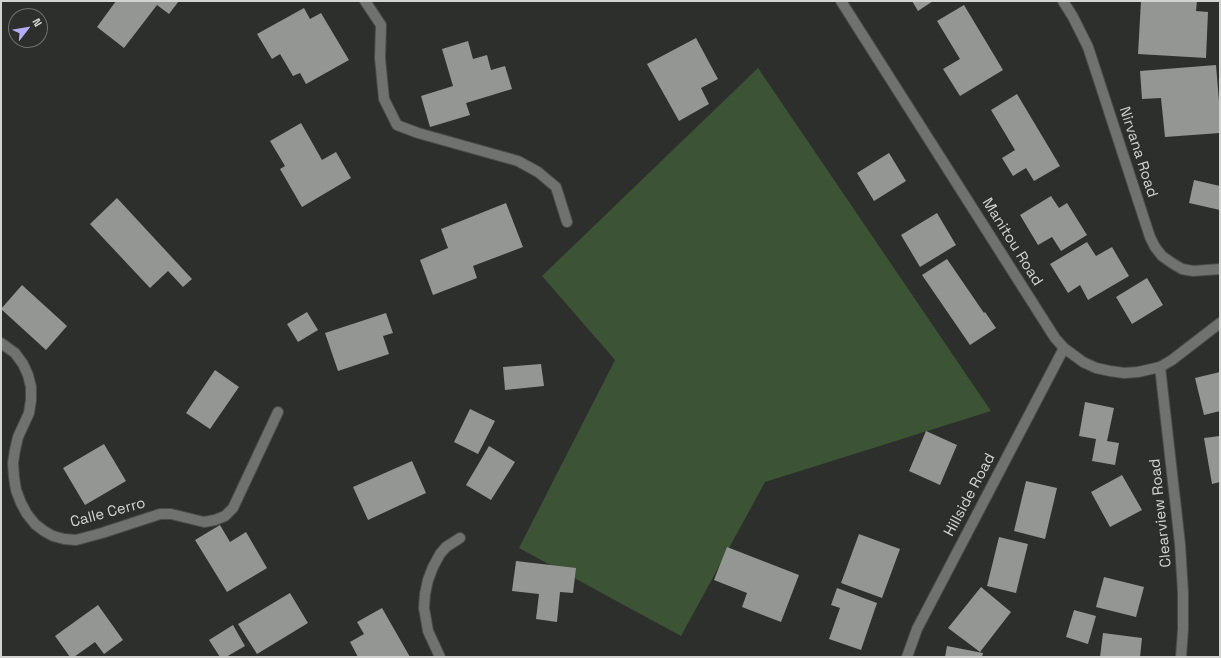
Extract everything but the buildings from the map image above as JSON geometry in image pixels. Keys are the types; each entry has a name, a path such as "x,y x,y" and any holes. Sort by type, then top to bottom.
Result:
{"street":[{"path":"365,1 381,25 380,58 384,99 397,125 418,134 518,161 538,172 556,187 567,222"},
{"name":"Manitou Road","path":"841,1 1055,338 1064,348 1083,362 1096,368 1124,373 1138,372 1160,367 1172,360 1220,323"},
{"name":"Nirvana Road","path":"1062,1 1073,17 1088,47 1150,237 1155,247 1162,256 1182,269 1193,272 1220,269"},
{"name":"Calle Cerro","path":"1,343 15,353 23,364 28,375 31,388 29,413 14,450 13,464 16,490 27,514 35,524 53,536 64,539 76,540 160,514 171,514 204,522 225,516 233,508 278,412"},
{"name":"Hillside Road","path":"907,657 917,630 1064,348"},
{"name":"Clearview Road","path":"1160,367 1181,552 1184,592 1181,657"},
{"path":"440,657 428,631 424,608 425,594 430,573 440,554 446,546 460,538"}],"green space":[{"path":"758,68 991,411 765,482 681,636 519,548 615,360 542,276"}]}
